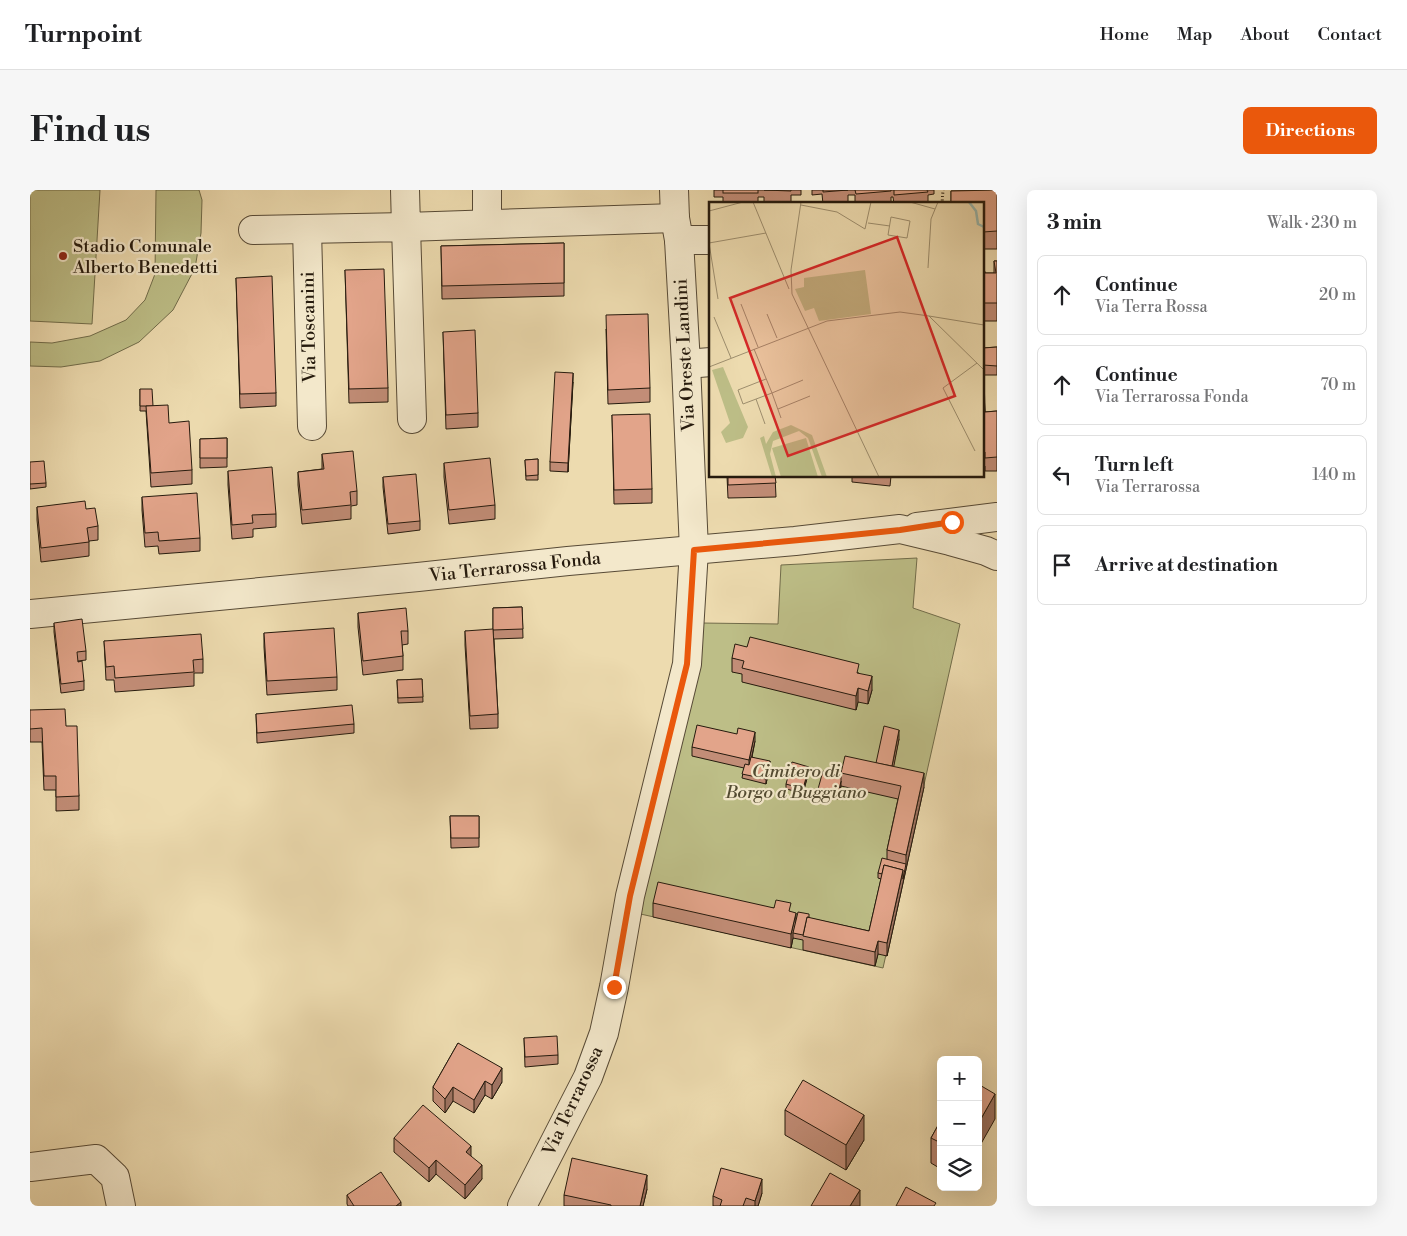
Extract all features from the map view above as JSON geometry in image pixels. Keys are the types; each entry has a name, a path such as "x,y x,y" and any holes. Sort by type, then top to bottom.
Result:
{"street":[{"path":"405,190 412,420"},
{"path":"487,190 487,224"},
{"name":"Via Oreste Landini","path":"674,190 677,229 698,363 694,550"},
{"path":"252,230 487,224 677,229 709,239"},
{"name":"Via Toscanini","path":"306,229 312,426"},
{"path":"900,530 997,517"},
{"name":"Via Terrarossa Fonda","path":"30,614 900,530 950,541 997,556"},
{"name":"Via Terrarossa","path":"522,1206 588,1077 604,1033 630,896 687,664 694,550"},
{"path":"30,1166 96,1159 114,1177 121,1206"}],"green space":[{"name":"Stadio Comunale Alberto Benedetti","path":"30,190 100,190 92,324 30,321"},
{"path":"156,190 199,190 202,200 201,233 195,268 173,310 139,342 100,361 61,367 30,366 30,342 52,343 90,336 126,320 145,300 155,274"},
{"name":"Cimitero di Borgo a Buggiano","path":"917,558 913,608 960,624 883,968 636,913 701,623 778,624 781,565"}],"building":[{"path":"723,190 758,190 758,193 723,193"},
{"path":"823,190 848,190 823,192"},
{"path":"855,190 891,190 891,191 856,194"},
{"path":"894,190 927,190 928,192 894,195"},
{"path":"997,190 997,231 984,232 984,202 951,202 951,191"},
{"path":"564,243 564,283 442,286 441,246"},
{"path":"994,261 997,261 997,303 984,303 984,268 985,273 996,273"},
{"path":"384,269 388,388 349,389 345,270"},
{"path":"272,276 276,393 240,394 236,278"},
{"path":"648,314 650,388 608,390 606,315"},
{"path":"475,330 478,413 446,415 443,332"},
{"path":"997,347 997,366 984,365 984,348"},
{"path":"555,372 573,373 568,463 550,462"},
{"path":"984,375 985,412 997,411 997,457 985,458"},
{"path":"140,389 152,389 153,406 140,406"},
{"path":"168,405 169,423 189,421 192,470 151,473 146,406"},
{"path":"650,414 652,489 614,490 612,415"},
{"path":"227,438 227,458 200,458 200,439"},
{"path":"353,451 357,491 350,492 351,505 302,510 298,472 324,469 322,454"},
{"path":"490,458 495,505 449,510 444,463"},
{"path":"538,459 538,475 526,476 525,460"},
{"path":"44,461 46,483 30,484 30,462"},
{"path":"272,467 276,514 252,515 253,523 232,525 228,471"},
{"path":"416,474 420,521 388,524 383,477"},
{"path":"728,478 775,478 776,483 728,485"},
{"path":"197,493 200,538 159,541 158,532 145,533 142,497"},
{"path":"85,501 86,509 95,508 98,526 87,528 89,542 41,548 37,507"},
{"path":"522,607 523,629 493,630 493,608"},
{"path":"406,608 408,631 401,631 403,656 363,661 358,613"},
{"path":"82,619 86,651 77,652 78,662 82,661 84,681 61,684 54,623"},
{"path":"334,628 337,677 267,681 264,633"},
{"path":"493,629 498,714 470,716 465,631"},
{"path":"201,634 203,659 193,660 194,672 115,678 114,666 106,667 104,641"},
{"path":"750,637 859,664 857,673 872,676 868,691 858,688 856,696 742,668 744,661 732,658 735,644 747,647"},
{"path":"422,679 423,697 398,698 397,680"},
{"path":"352,705 354,724 257,733 256,714"},
{"path":"65,709 66,726 77,726 79,796 56,797 56,776 44,776 42,728 30,729 30,710"},
{"path":"697,725 737,734 738,728 755,732 749,760 692,747"},
{"path":"884,726 899,730 892,766 876,763"},
{"path":"845,756 924,773 906,855 887,850 901,786 841,773"},
{"path":"751,757 770,761 766,779 742,774 745,764 749,765"},
{"path":"792,762 809,767 803,789 786,784"},
{"path":"823,771 841,775 838,795 818,789"},
{"path":"450,816 479,816 479,838 451,838"},
{"path":"882,858 906,864 903,879 903,870 884,865 882,874 878,873"},
{"path":"884,865 903,870 887,943 878,941 875,952 803,936 807,917 869,931"},
{"path":"658,882 774,908 776,900 791,903 789,911 796,913 791,934 653,903"},
{"path":"798,912 809,914 803,935 793,933"},
{"path":"557,1036 558,1055 525,1057 524,1038"},
{"path":"458,1043 502,1068 492,1085 485,1081 474,1100 453,1087 445,1099 433,1087"},
{"path":"803,1080 864,1115 846,1145 785,1110"},
{"path":"982,1086 995,1094 982,1117"},
{"path":"423,1105 471,1146 466,1152 482,1165 465,1185 436,1160 429,1168 394,1138"},
{"path":"937,1127 937,1141 931,1138"},
{"path":"572,1158 647,1175 640,1206 611,1206 564,1195"},
{"path":"721,1168 762,1179 755,1201 746,1198 743,1206 720,1206 722,1200 713,1196"},
{"path":"381,1172 401,1202 396,1206 354,1206 347,1195"},
{"path":"830,1173 860,1190 850,1206 811,1206"},
{"path":"906,1187 936,1203 934,1206 896,1206"}],"place":[{"name":"Stadio Comunale Alberto Benedetti","path":"63,256"}],"route":[{"path":"614,987 630,896 687,664 694,550 900,530 952,522"}]}
